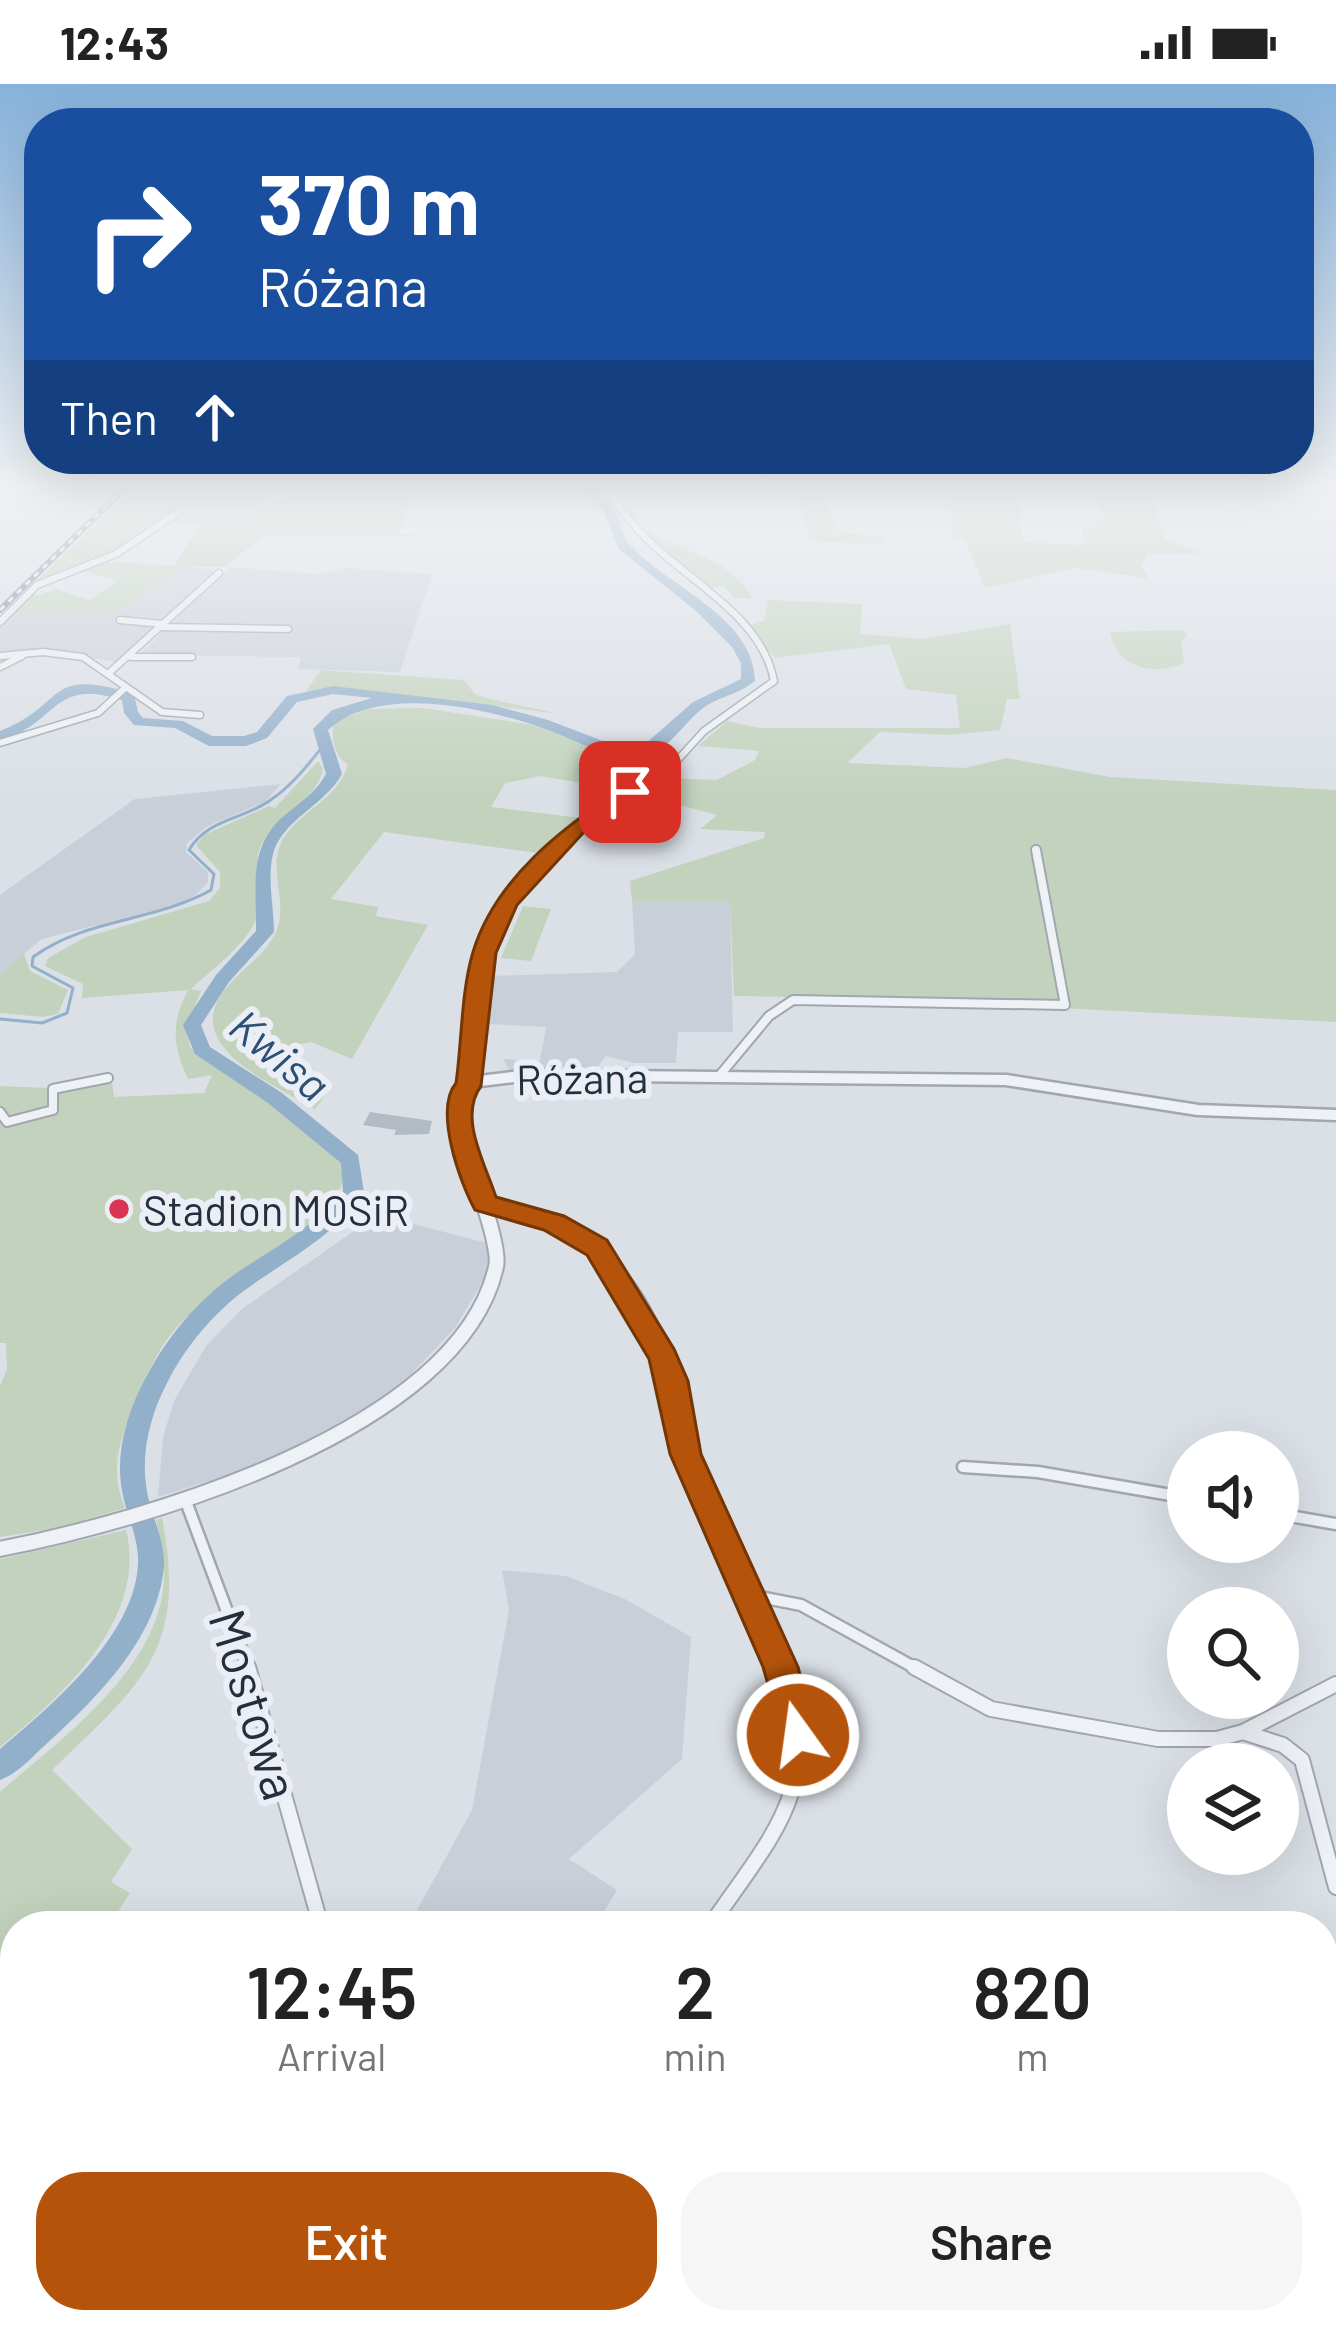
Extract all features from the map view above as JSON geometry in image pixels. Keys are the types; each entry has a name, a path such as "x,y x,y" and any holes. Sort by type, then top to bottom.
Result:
{"street":[{"path":"0,622 32,589"},
{"path":"110,672 202,589"},
{"path":"469,1086 484,953 506,902 576,828 673,765 704,731 774,681 771,660 704,589"},
{"path":"120,620 162,626 288,629"},
{"path":"0,656 27,652 82,657 110,672 121,692 162,712 200,715"},
{"path":"0,667 27,652"},
{"path":"130,656 192,657"},
{"path":"0,743 98,713 121,692"},
{"path":"720,1076 769,1016 793,1000 1065,1005 1036,850"},
{"name":"Różana","path":"0,1549 167,1506 340,1435 401,1391 446,1350 475,1316 494,1280 497,1246 457,1114 461,1093 469,1086 530,1075 1006,1080 1198,1110 1336,1114"},
{"path":"0,1112 7,1122 52,1110 53,1089 108,1078"},
{"path":"484,1203 554,1223 588,1240 606,1256 673,1381 686,1454 750,1595 795,1710 801,1761 772,1835 720,1911"},
{"path":"963,1467 1038,1472 1167,1494"},
{"name":"Mostowa","path":"185,1499 239,1634 319,1911"},
{"path":"1299,1518 1336,1524"},
{"path":"750,1595 801,1605 991,1709 1158,1739 1217,1739 1243,1732 1336,1684"},
{"path":"1243,1732 1282,1745 1302,1760 1336,1887"}],"shaded area":[{"path":"152,589 196,589 116,662 49,650 0,653 0,625 11,613 113,615"},
{"path":"207,589 427,589 400,672 298,669 301,657 139,655"},
{"path":"281,784 265,802 208,826 187,843 186,852 208,872 208,882 196,895 184,903 42,939 0,974 0,895 135,799"},
{"path":"730,900 733,1032 678,1032 676,1063 634,1063 606,1056 596,1069 509,1070 503,1059 540,1061 546,1027 487,1024 488,976 617,972 635,954 632,901"},
{"path":"371,1213 487,1243 489,1271 455,1328 398,1388 316,1440 244,1470 158,1497 163,1437 174,1401 206,1346 243,1308 357,1229"},
{"path":"502,1570 566,1576 625,1599 691,1637 682,1759 569,1859 617,1890 604,1911 417,1910 472,1810 509,1610"}],"green space":[{"path":"56,589 90,600 106,589 151,589 113,615 11,613 30,593"},
{"path":"726,589 746,589 753,598 734,598"},
{"path":"768,600 862,604 860,634 922,639 1010,624 1020,699 1007,699 1000,730 949,735 880,732 847,763 965,768 1007,758 1110,777 1336,790 1336,1022 734,996 730,901 632,901 630,881 764,838 765,832 700,829 717,815 635,793 662,778 717,780 755,760 759,751 698,746 727,721 760,728 960,728 956,695 906,689 889,644 775,658 746,626 764,621"},
{"path":"1183,630 1187,635 1181,642 1184,663 1160,669 1128,661 1110,632"},
{"path":"321,670 464,680 475,694 486,698 560,714 348,688 306,691"},
{"path":"423,708 528,724 627,755 664,751 676,755 628,791 541,776 505,783 491,807 580,818 545,854 384,832 331,899 378,907 376,916 428,925 352,1059 311,1042 270,1050 330,1089 315,1109 241,1064 215,1033 213,1015 227,987 276,932 282,841 343,777 348,764 334,745 335,721 368,709"},
{"path":"318,761 323,769 319,781 260,848 262,903 258,916 233,951 191,989 201,991 186,1028 190,1047 259,1095 344,1165 340,1187 326,1210 304,1231 194,1311 162,1347 120,1447 117,1470 125,1508 58,1528 0,1537 0,1386 7,1369 6,1343 0,1343 0,1086 48,1088 111,1075 114,1097 204,1093 212,1075 188,1079 179,1055 176,1024 188,990 82,998 83,984 45,966 48,958 86,937 209,901 220,888 220,872 196,845 204,835 269,806 275,808"},
{"path":"523,906 551,909 531,961 501,958"},
{"path":"24,954 30,971 68,990 58,1014 0,1013 0,974"},
{"path":"162,1518 168,1563 162,1634 133,1688 52,1770 132,1849 111,1882 130,1893 119,1911 0,1911 0,1792 108,1694 149,1634 161,1601 164,1566 156,1520"},
{"path":"126,1530 129,1563 112,1624 73,1679 0,1747 0,1559"}],"building":[{"path":"370,1112 432,1121 429,1134 394,1135 396,1130 363,1125"}],"waterway":[{"name":"Kwisa","path":"0,1767 94,1677 116,1650 146,1594 151,1556 133,1485 132,1457 141,1417 165,1365 215,1302 316,1232 354,1192 351,1160 275,1098 202,1050 192,1025 222,979 265,932 263,873 270,841 319,796 334,774 320,729 338,713 363,704 426,700 492,709 603,747 650,748 698,705 748,681 748,663 738,645 676,589"},
{"path":"0,736 35,719 67,691 81,687 129,697 131,713 139,722 178,724 209,741 246,741 262,735 292,699 333,690 386,695"},
{"path":"0,1019 42,1023 67,1013 73,988 32,966 33,957 75,935 211,890 214,874 189,850 196,840 277,795 323,746"}],"railway":[{"path":"0,610 22,589"}],"place":[{"name":"Stadion MOSiR","path":"119,1209"}],"route":[{"path":"630,792 576,828 506,902 484,953 469,1086 461,1093 457,1114 484,1203 554,1223 597,1247 663,1357 673,1381 686,1454 781,1667 798,1735"}]}
